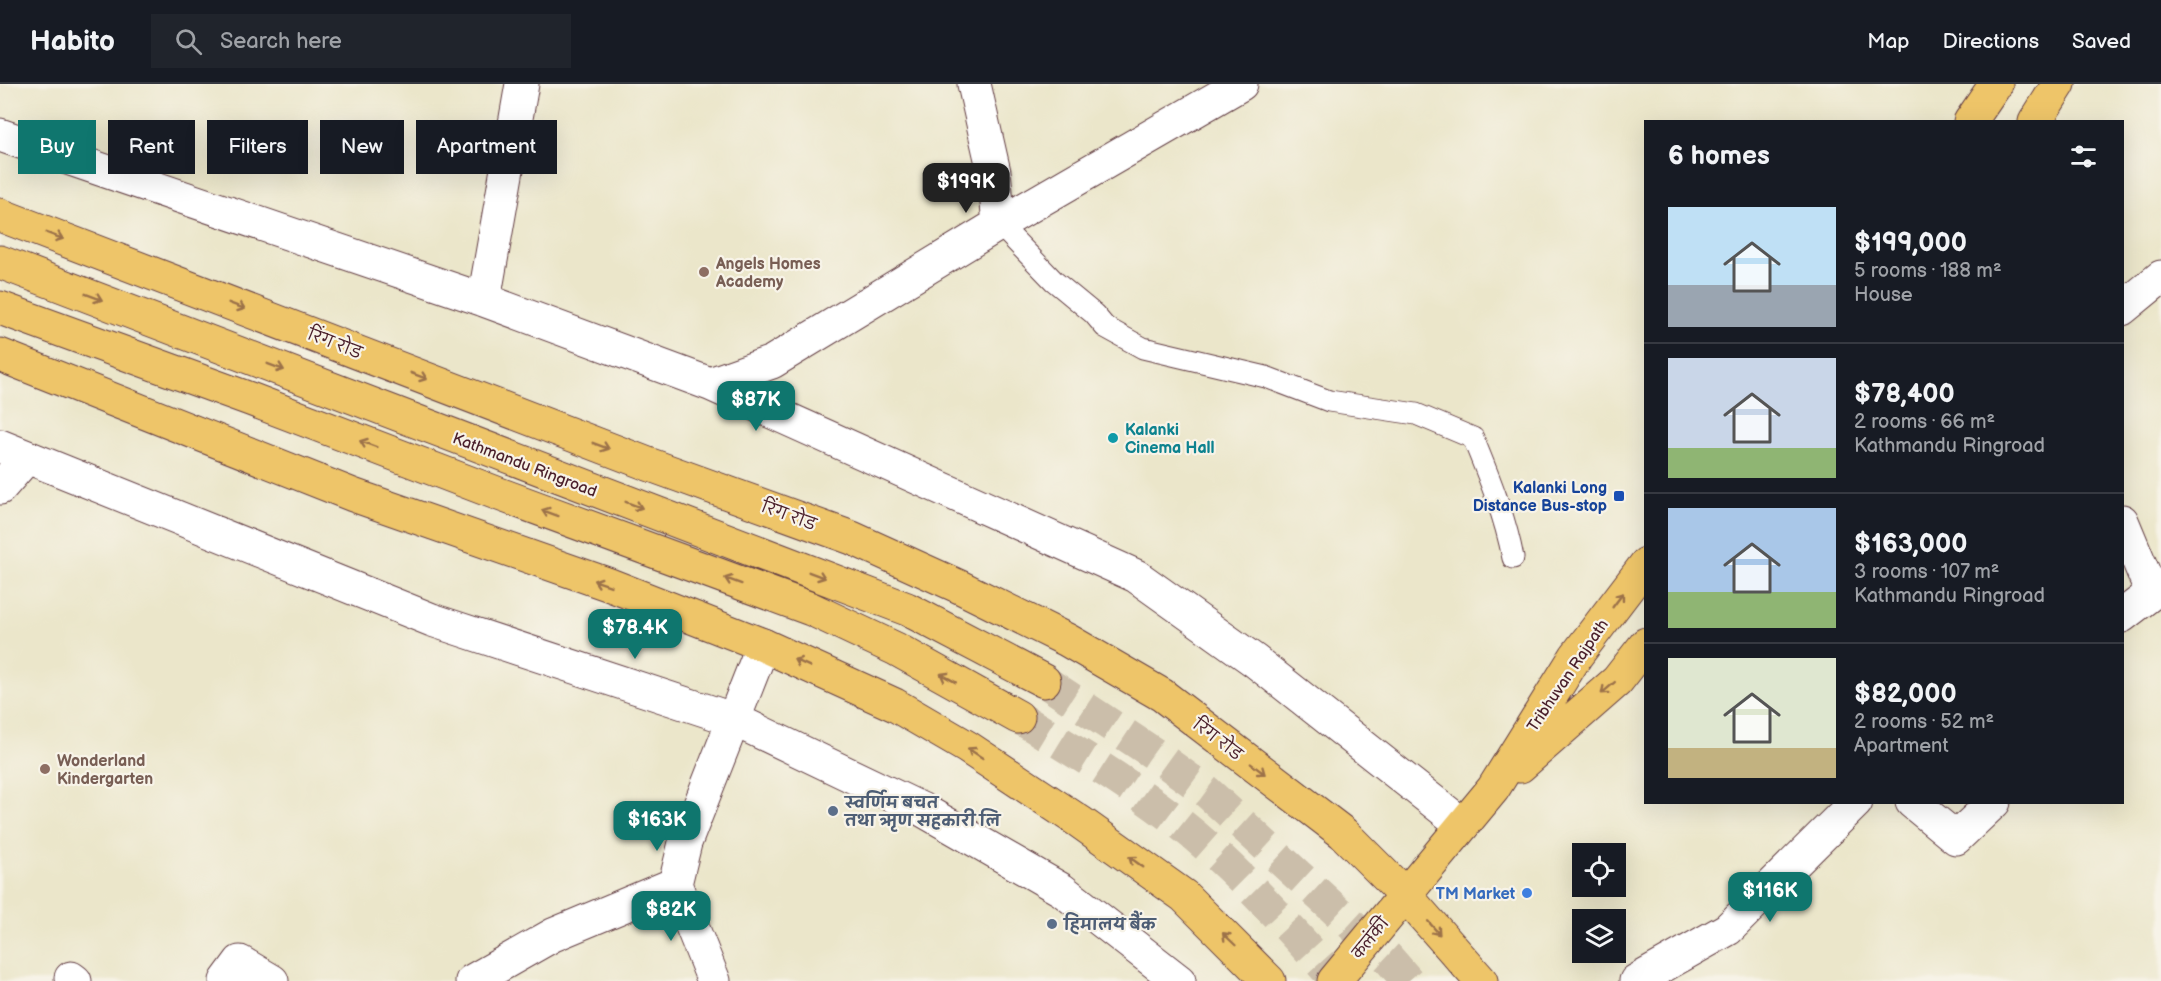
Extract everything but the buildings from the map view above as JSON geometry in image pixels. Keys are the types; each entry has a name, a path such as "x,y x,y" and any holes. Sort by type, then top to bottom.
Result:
{"main road":[{"path":"1971,120 1996,84"},
{"path":"2036,120 2059,84"},
{"name":"रिंग रोड","path":"0,215 636,459 852,538 960,587 1067,640 1162,696 1343,833 1405,895 1481,981"},
{"name":"Kathmandu Ringroad","path":"0,261 907,609 1044,681"},
{"path":"0,308 811,609 896,649 1018,717"},
{"path":"0,355 353,495 610,585 763,645 895,705 967,747 1071,816 1184,896 1269,981"},
{"name":"Tribhuvan Rajpath","path":"1494,789 1576,656 1644,567"},
{"name":"Tribhuvan Rajpath","path":"1405,895 1494,789 1617,681 1644,647"},
{"name":"कलंकी","path":"1334,981 1405,895"}],"street":[{"path":"484,300 522,84"},
{"path":"974,84 994,172 999,224"},
{"path":"710,384 772,362 999,224 1241,84"},
{"path":"0,135 484,300 710,384 1137,576 1255,661 1463,825"},
{"path":"2124,307 2161,277"},
{"path":"0,488 14,452 432,620 735,720 921,809 1062,890 1179,981"},
{"path":"2124,526 2152,593 2124,614"},
{"path":"714,981 675,884 685,843 763,645"},
{"path":"1636,981 1728,928 1854,804"},
{"path":"1914,804 1956,838 1992,804"},
{"path":"472,981 553,935 675,884"},
{"path":"226,981 240,962 272,981"}],"lane":[{"path":"999,224 1054,281 1094,314 1105,327 1143,348 1266,376 1329,401 1416,414 1473,438 1505,524 1513,558"}],"tunnel":[{"path":"1044,681 1153,753 1207,792 1388,958 1408,981"},
{"path":"1018,717 1117,778 1188,830 1243,881 1337,981"}],"place":[{"name":"Angels Homes Academy","path":"704,272"},
{"name":"Kalanki Cinema Hall","path":"1113,438"},
{"name":"Kalanki Long Distance Bus-stop","path":"1619,496"},
{"name":"Wonderland Kindergarten","path":"45,769"},
{"name":"स्वर्णिम बचत तथा ऋण सहकारी लि","path":"833,811"},
{"name":"TM Market","path":"1527,893"},
{"name":"हिमालय बैंक","path":"1052,924"}]}
